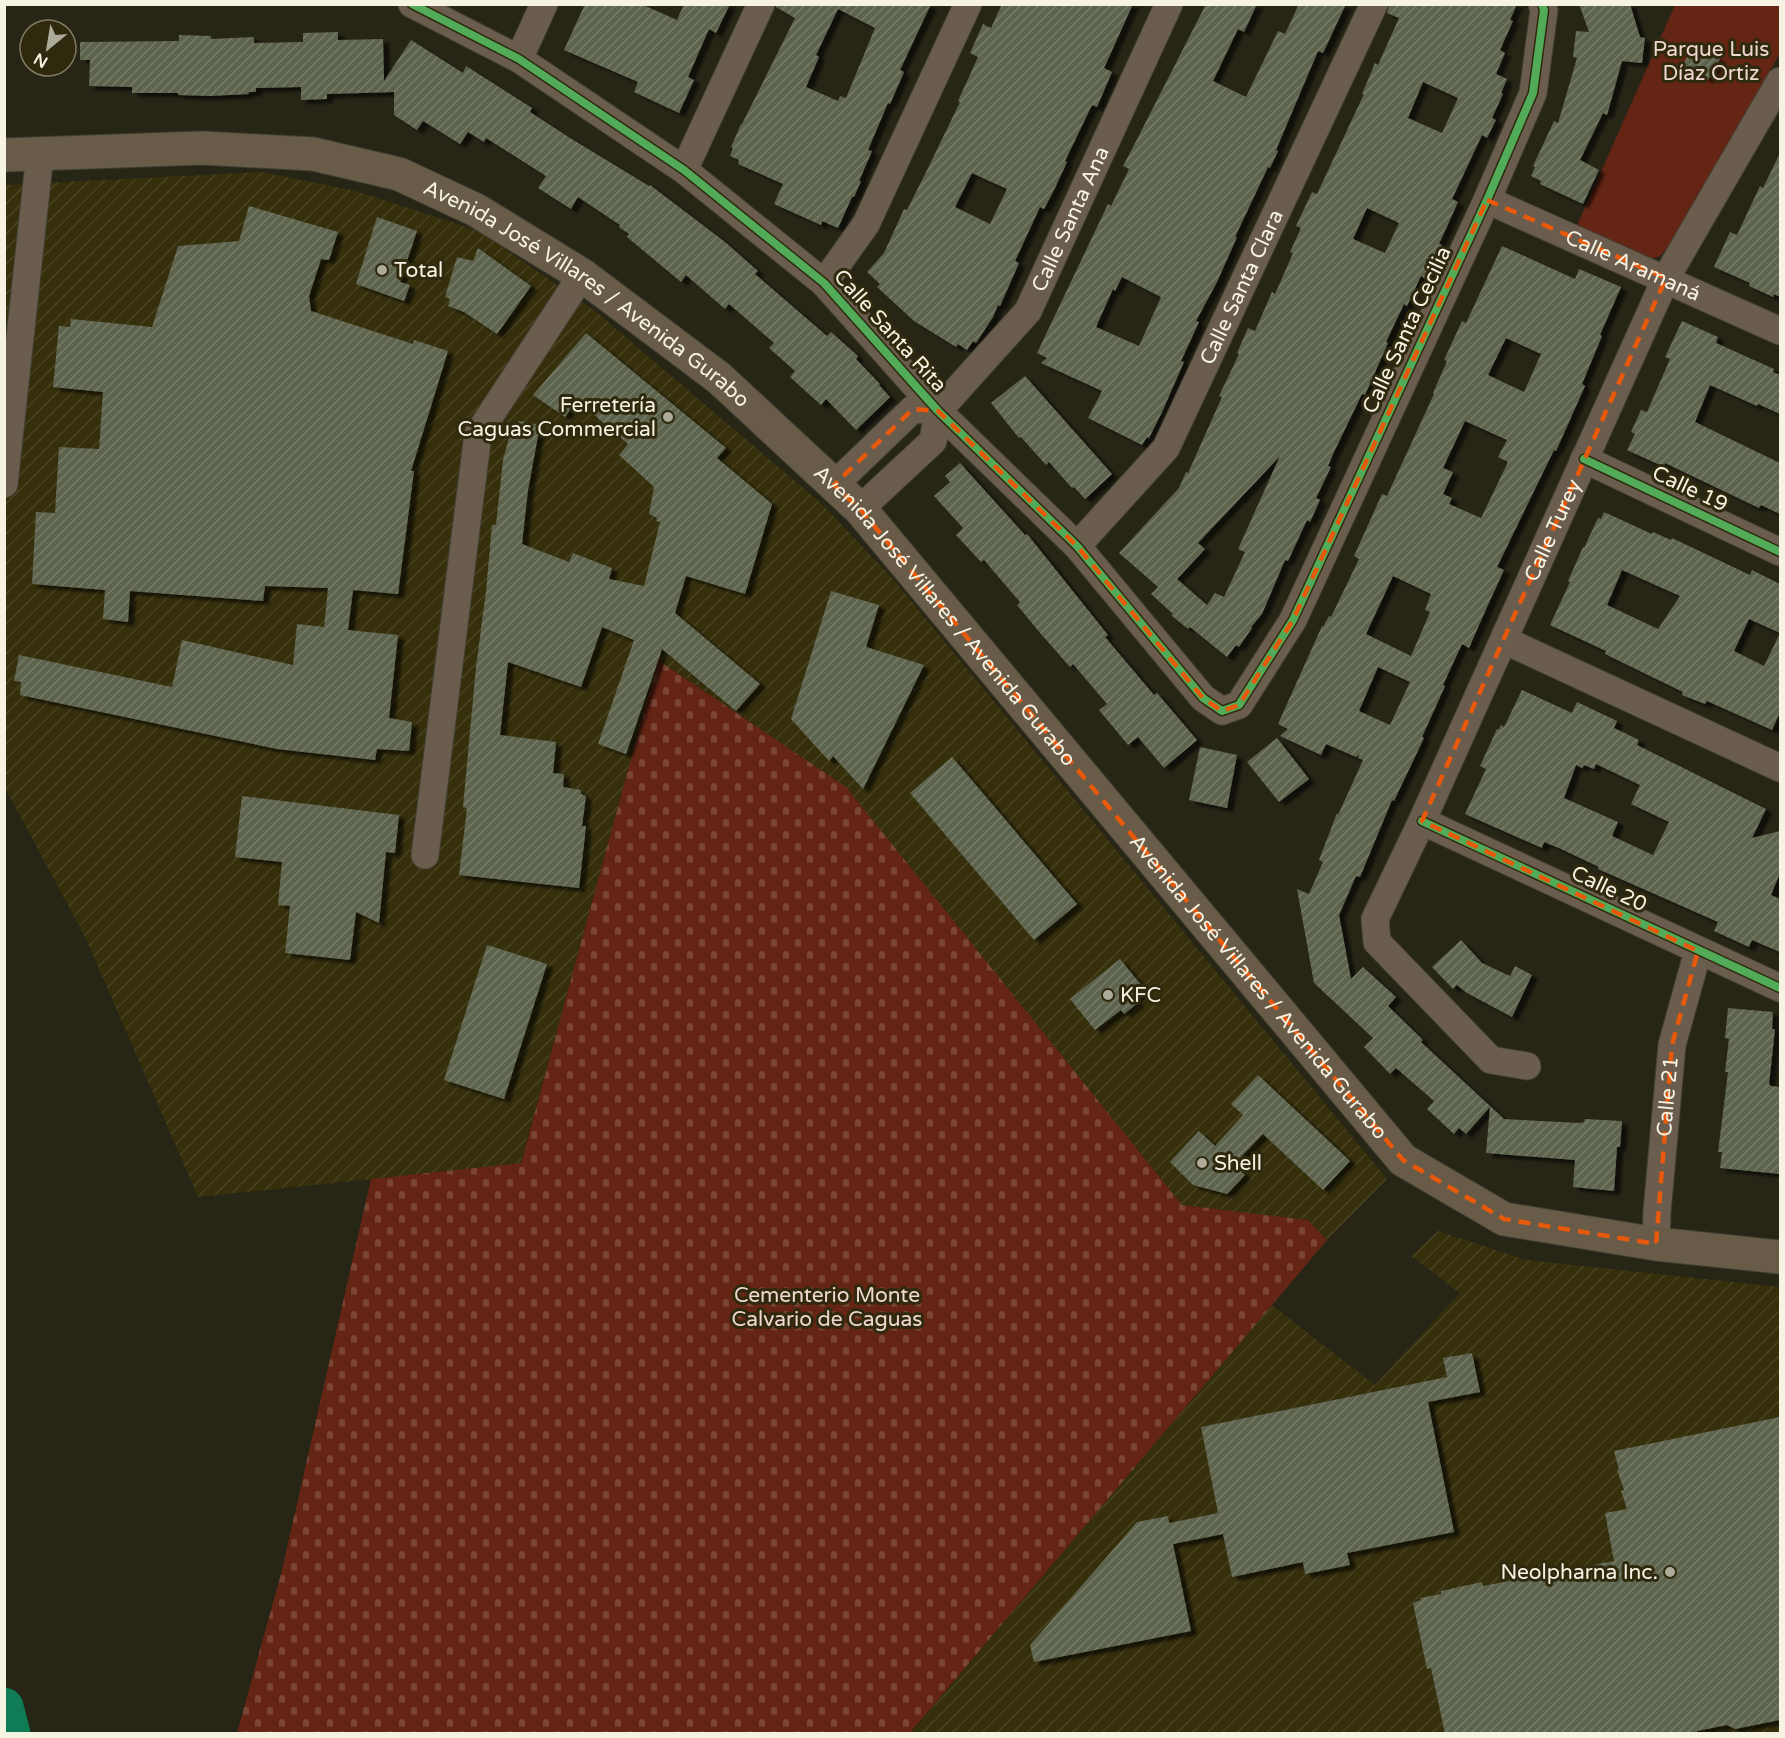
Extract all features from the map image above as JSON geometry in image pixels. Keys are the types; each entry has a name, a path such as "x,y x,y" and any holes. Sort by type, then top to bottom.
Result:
{"main road":[{"name":"Avenida José Villares / Avenida Gurabo","path":"4,155 202,148 313,154 399,174 476,210 582,275 719,378 860,509 1403,1160 1504,1219 1656,1244 1780,1257"}],"street":[{"name":"Calle Santa Rita","path":"412,4 519,59 684,170 824,283 938,411 1077,546 1203,699 1222,711 1239,705 1268,659"},
{"path":"519,59 544,4"},
{"path":"684,170 761,4"},
{"path":"824,283 866,224 968,4"},
{"name":"Calle Santa Ana","path":"938,411 1028,311 1169,4"},
{"name":"Calle Santa Clara","path":"1077,546 1166,448 1374,4"},
{"name":"Calle Santa Cecilia","path":"1268,659 1293,620 1488,200 1533,93 1544,10 1542,4"},
{"name":"Calle Turey","path":"1527,1066 1491,1060 1377,942 1375,920 1422,821 1666,278 1778,91"},
{"path":"4,484 40,153"},
{"name":"Calle Aramaná","path":"1488,200 1780,331"},
{"path":"425,855 478,434 582,275"},
{"path":"834,485 913,410 938,411 933,441 860,509"},
{"name":"Calle 19","path":"1584,459 1780,552"},
{"path":"1504,640 1780,768"},
{"name":"Calle 20","path":"1422,821 1780,988"},
{"name":"Calle 21","path":"1656,1244 1672,1045 1698,951"}],"highlighted area":[{"path":"1487,200 1666,278 1422,821 1698,951 1672,1045 1656,1244 1504,1219 1403,1160 860,509 834,485 913,409 938,411 1077,546 1203,698 1222,711 1239,705 1293,620"}],"shaded area":[{"path":"262,172 356,191 479,231 595,311 822,504 894,580 1387,1179 1327,1240 1308,1220 1182,1205 846,788 659,660 520,1164 198,1197 86,939 5,788 5,185"},
{"path":"1438,1231 1527,1260 1780,1287 1780,1733 910,1734 1272,1305 1375,1385 1460,1293 1411,1256"}],"green space":[{"name":"Parque Luis Díaz Ortiz","path":"1675,5 1780,5 1780,53 1670,245 1660,256 1649,260 1576,228"},
{"name":"Cementerio Monte Calvario de Caguas","path":"658,660 846,787 1182,1205 1308,1220 1327,1240 910,1733 237,1733 281,1574 371,1179 521,1163"}],"building":[{"path":"585,4 641,4 677,20 684,4 730,4 716,33 709,29 688,77 694,80 679,113 634,92 638,82 564,50"},
{"path":"776,4 931,4 900,70 904,72 868,150 872,151 859,181 861,181 838,228 822,221 821,225 774,204 783,184 738,164 739,160 730,156 733,148 731,147 741,124 795,18 776,7","holes":["838,9 875,28 846,98 840,96 838,101 806,87 819,57 816,55"]},
{"path":"1002,4 1133,4 1104,68 1112,72 1097,107 1092,105 1054,190 1044,209 1040,207 1015,261 1019,263 1000,306 998,305 976,343 973,341 967,350 958,344 956,347 914,321 877,287 880,284 867,272 884,253 904,209 907,210 960,102 958,101 978,57 970,53 983,24 991,28","holes":["972,173 1007,189 990,224 955,207"]},
{"path":"1206,4 1257,4 1244,32 1238,29 1213,81 1246,97 1278,31 1285,34 1299,4 1346,4 1323,53 1318,51 1276,150 1278,151 1270,168 1268,167 1217,282 1196,321 1199,322 1181,361 1184,362 1162,412 1149,438 1147,437 1142,445 1088,418 1102,391 1041,363 1047,358 1037,353 1108,204 1111,206 1129,169 1123,166","holes":["1122,277 1161,297 1139,346 1096,327 1113,289 1115,291"]},
{"path":"1389,4 1517,4 1510,20 1513,21 1500,50 1505,53 1496,74 1507,79 1492,118 1496,120 1487,138 1482,135 1452,199 1458,202 1439,244 1442,245 1426,279 1421,276 1407,306 1404,304 1365,395 1362,394 1334,452 1328,466 1331,467 1316,498 1320,500 1310,522 1307,520 1288,561 1285,560 1262,614 1239,647 1236,645 1227,657 1190,627 1188,629 1171,615 1173,614 1151,594 1158,587 1119,553 1179,488 1186,472 1188,473 1222,397 1219,396 1239,354 1237,353 1248,328 1255,331 1272,292 1275,294 1301,228 1296,226 1312,192 1317,194 1364,94 1362,94 1375,63 1378,65 1399,18 1387,13","holes":["1423,82 1458,98 1442,133 1408,118","1367,208 1399,223 1385,253 1353,239","1280,456 1238,549 1245,552 1224,597 1215,593 1207,605 1177,579 1205,549 1198,543"]},
{"path":"1579,4 1630,4 1640,37 1645,38 1642,63 1622,61 1607,115 1603,113 1580,160 1599,170 1583,204 1540,184 1541,181 1531,176 1535,167 1533,166 1554,121 1558,123 1577,58 1573,57 1576,31 1589,32"},
{"path":"338,32 338,40 383,39 384,81 411,40 463,73 466,66 532,108 530,112 570,138 650,185 725,242 758,271 755,274 827,336 831,332 858,356 856,359 890,397 856,430 826,399 821,405 790,377 795,371 769,348 774,343 729,304 725,309 686,275 681,282 627,237 629,234 619,227 620,225 578,197 571,209 538,188 546,176 486,138 484,142 468,132 460,144 423,121 417,130 394,115 394,92 327,94 327,99 301,100 301,87 256,88 256,92 248,94 210,96 132,93 132,87 89,86 90,60 80,60 80,42 179,41 179,35 211,36 211,39 254,37 254,43 303,42 303,33"},
{"path":"1695,45 1720,59 1708,80 1682,66"},
{"path":"1780,153 1780,297 1774,294 1773,297 1749,286 1750,283 1714,267 1730,232 1737,235 1760,186 1763,188"},
{"path":"249,206 338,232 329,260 321,259 309,296 311,311 413,344 414,340 448,351 411,471 414,471 398,594 353,590 348,630 398,635 389,718 412,722 409,751 377,749 375,760 277,749 20,695 21,682 14,681 19,655 172,687 182,640 293,665 297,624 324,627 328,588 265,586 263,601 130,591 128,622 103,619 105,590 32,584 36,512 55,513 59,447 99,449 103,392 53,387 59,326 70,327 71,319 152,327 178,246 239,241"},
{"path":"377,217 417,231 400,282 410,285 404,301 356,284"},
{"path":"1502,246 1575,279 1579,269 1621,287 1582,384 1585,386 1556,451 1554,450 1497,567 1504,570 1469,648 1462,644 1443,685 1445,686 1422,737 1424,738 1394,801 1392,800 1360,877 1356,876 1339,915 1351,979 1363,967 1396,997 1388,1006 1423,1040 1421,1042 1504,1119 1580,1123 1585,1119 1622,1121 1620,1147 1617,1147 1614,1191 1573,1187 1575,1160 1486,1153 1490,1107 1466,1134 1459,1128 1454,1134 1427,1109 1434,1101 1396,1068 1390,1074 1364,1047 1373,1038 1314,983 1297,889 1309,894 1323,862 1319,860 1337,813 1338,815 1363,760 1358,758 1360,754 1356,757 1326,744 1321,755 1280,736 1288,729 1278,724 1322,626 1329,616 1331,617 1359,559 1354,556 1382,494 1387,496 1434,394 1447,361 1444,360 1462,321 1466,323","holes":["1506,338 1541,354 1524,392 1488,375","1465,421 1507,440 1498,457 1508,462 1481,518 1449,504 1452,498 1443,494 1453,472 1443,468","1393,576 1431,594 1425,610 1430,612 1411,656 1366,634","1378,667 1410,682 1390,725 1359,711"]},
{"path":"478,248 531,286 497,334 464,312 448,306 450,299 445,297 457,257 473,261"},
{"path":"1682,321 1718,337 1716,343 1774,369 1773,372 1780,375 1780,414 1710,385 1695,422 1780,463 1780,514 1761,505 1759,508 1665,463 1664,466 1660,465 1627,450 1635,434 1631,432 1641,410 1647,412 1670,359 1665,357"},
{"path":"586,333 726,448 717,458 772,504 745,594 686,576 675,613 760,684 736,711 662,649 626,754 598,744 634,640 602,627 581,687 508,662 500,735 556,742 553,773 564,774 563,787 581,790 581,794 586,796 582,826 586,826 579,888 459,875 467,808 463,807 476,667 492,525 496,525 503,460 511,430 519,421 540,425 528,490 522,544 569,562 573,553 612,568 609,579 644,586 660,522 649,514 654,487 619,455 628,444 577,400 565,417 533,395"},
{"path":"1025,376 1112,474 1085,499 1049,462 1046,465 1021,437 1019,438 991,403"},
{"path":"960,463 1025,535 1027,534 1108,635 1105,637 1154,695 1157,693 1197,740 1164,768 1138,737 1128,745 1099,710 1107,704 1073,664 1070,667 1041,634 1017,605 1020,602 984,560 981,562 956,535 963,528 934,496 950,482 945,476"},
{"path":"1604,512 1652,534 1653,532 1671,540 1672,538 1750,575 1752,570 1780,584 1780,633 1780,712 1772,730 1707,701 1705,704 1682,695 1683,692 1605,654 1606,651 1550,625 1583,547 1598,518 1601,519","holes":["1622,570 1680,596 1658,629 1607,605","1749,619 1780,633 1764,666 1734,651"]},
{"path":"831,591 879,605 866,647 924,665 863,789 833,756 829,761 791,719"},
{"path":"1522,690 1572,713 1577,702 1617,721 1614,728 1639,740 1637,745 1766,809 1752,838 1780,831 1780,873 1771,895 1780,899 1780,952 1752,940 1749,947 1714,931 1718,922 1598,869 1599,867 1559,848 1544,842 1542,848 1465,814 1486,769 1480,766 1497,729 1501,725 1504,727","holes":["1596,764 1640,785 1631,804 1669,822 1653,855 1612,836 1618,822 1564,798 1576,765 1594,769"]},
{"path":"1277,738 1309,779 1279,802 1247,762"},
{"path":"1200,747 1237,755 1227,808 1189,800"},
{"path":"952,757 1077,904 1034,940 910,793"},
{"path":"242,796 399,815 395,853 386,852 379,923 356,912 350,960 285,953 290,906 278,905 282,862 235,857"},
{"path":"1461,940 1482,963 1510,976 1515,966 1532,975 1512,1017 1467,993 1457,985 1453,989 1432,967"},
{"path":"487,945 547,964 504,1099 444,1080"},
{"name":"KFC","path":"1120,959 1146,991 1136,999 1138,1003 1124,1014 1121,1010 1095,1030 1070,999"},
{"path":"1728,1008 1773,1012 1772,1029 1775,1029 1769,1084 1780,1087 1780,1174 1720,1168 1722,1152 1718,1152 1728,1072 1725,1072 1729,1039 1725,1038"},
{"path":"1258,1075 1350,1161 1323,1190 1263,1134 1234,1164 1245,1175 1227,1194 1193,1185 1170,1162 1199,1131 1215,1146 1243,1115 1231,1104"},
{"path":"1472,1353 1480,1392 1428,1402 1454,1532 1347,1553 1350,1565 1305,1574 1303,1562 1232,1577 1223,1534 1173,1544 1191,1631 1034,1662 1030,1645 1137,1522 1168,1516 1169,1523 1218,1513 1201,1427 1447,1377 1443,1358"},
{"name":"Neolpharna Inc.","path":"1780,1417 1780,1720 1735,1729 1727,1725 1697,1731 1697,1734 1445,1734 1431,1668 1427,1669 1413,1603 1421,1600 1420,1598 1441,1594 1441,1591 1482,1582 1483,1586 1614,1561 1605,1513 1627,1509 1621,1491 1624,1490 1617,1470 1619,1470 1614,1451"}],"waterway":[{"path":"4,1707 11,1734"}],"cycle path":[{"path":"412,4 519,59 684,170 824,283 938,411 1077,546 1203,698 1222,711 1239,705 1293,620 1487,200 1533,93 1544,10 1542,4"},
{"path":"1584,459 1780,552"},
{"path":"1422,821 1780,988"}],"place":[{"name":"Total","path":"382,270"},
{"name":"Ferretería Caguas Commercial","path":"668,417"},
{"name":"KFC","path":"1108,995"},
{"name":"Shell","path":"1202,1163"},
{"name":"Neolpharna Inc.","path":"1670,1572"}]}
